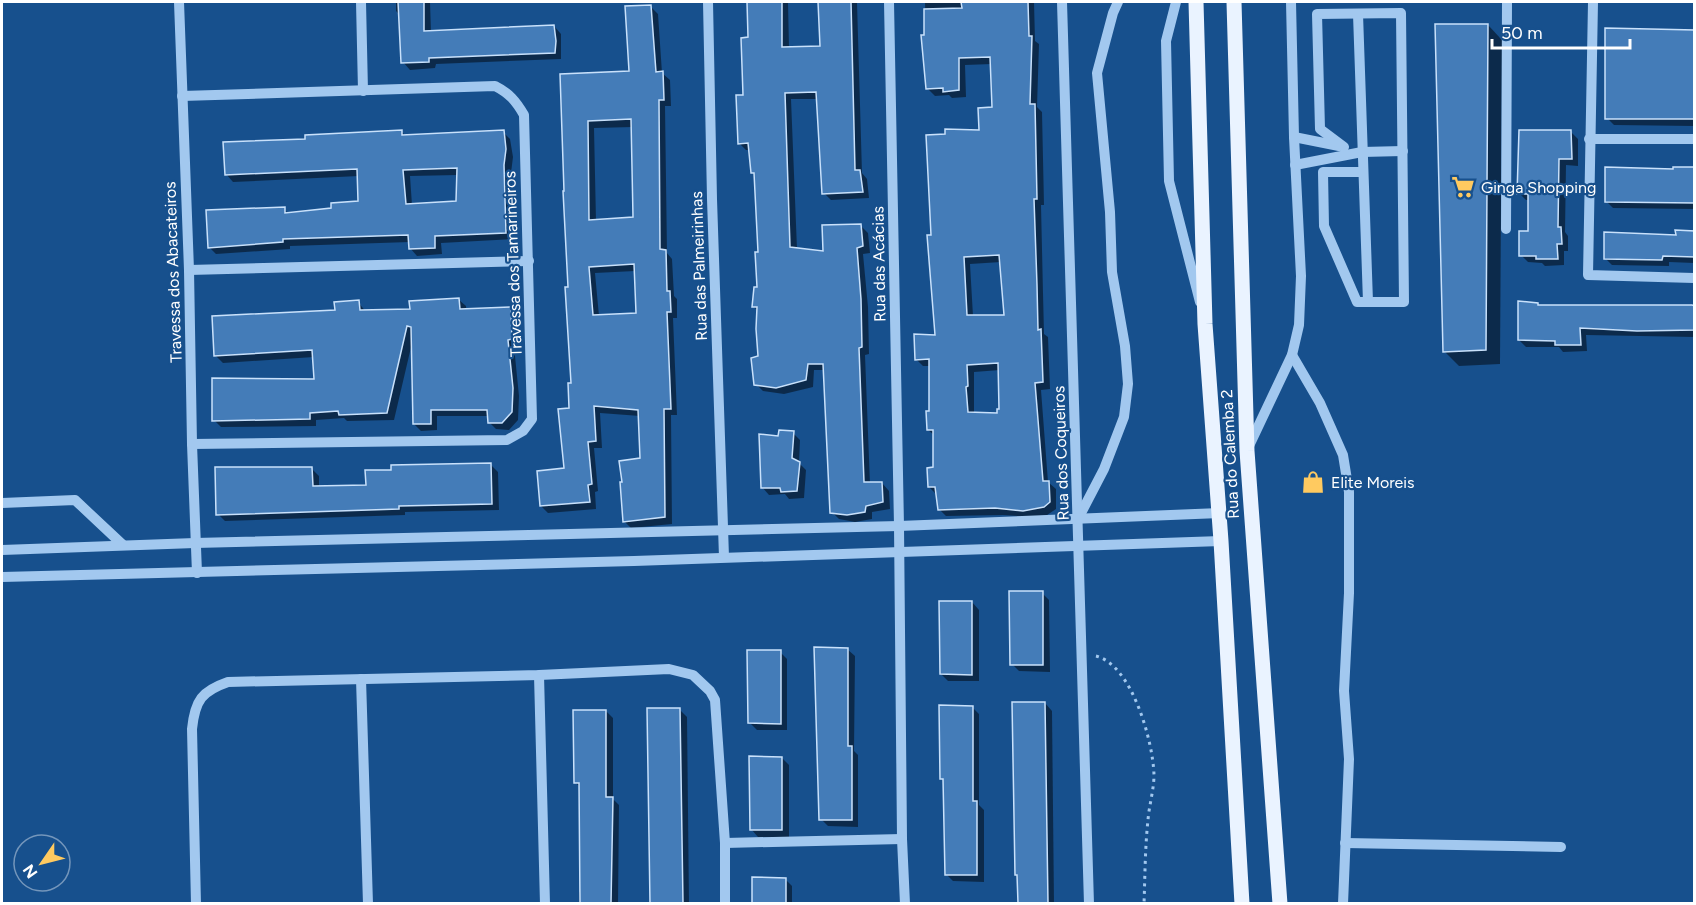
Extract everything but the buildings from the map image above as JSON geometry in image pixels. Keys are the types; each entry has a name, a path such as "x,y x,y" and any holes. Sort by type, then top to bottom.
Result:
{"main road":[{"name":"Rua do Calemba 2","path":"1196,2 1205,324 1220,513 1242,903"},
{"name":"Rua do Calemba 2","path":"1234,2 1247,451 1280,903"}],"street":[{"name":"Travessa dos Abacateiros","path":"179,2 189,270 196,573"},
{"path":"361,2 363,91"},
{"name":"Rua das Palmeirinhas","path":"708,2 723,557"},
{"name":"Rua das Acácias","path":"889,2 899,526 902,839 905,903"},
{"name":"Rua dos Coqueiros","path":"1062,2 1089,903"},
{"path":"1078,518 1104,469 1124,417 1128,384 1125,346 1112,272 1110,212 1097,73 1118,2"},
{"path":"1176,2 1166,40 1170,181 1205,324"},
{"path":"1247,451 1292,355 1299,325 1301,276 1295,165 1291,2"},
{"path":"1506,230 1508,2"},
{"path":"1593,2 1588,275 1695,278"},
{"path":"1344,147 1320,129 1317,14 1401,14 1404,302 1357,302 1324,226 1323,172 1363,172"},
{"path":"1358,14 1368,302"},
{"name":"Travessa dos Tamarineiros","path":"182,96 495,86 516,101 524,115 529,261 532,418 523,431 507,440 192,444"},
{"path":"1294,137 1362,152"},
{"path":"1589,139 1695,139"},
{"path":"1295,165 1362,152 1403,151"},
{"path":"189,270 529,261"},
{"path":"1292,355 1320,404 1343,455 1349,492 1349,593 1344,691 1348,759 1343,903"},
{"path":"2,503 75,500 123,545"},
{"path":"2,550 195,543 899,526 1220,513"},
{"path":"2,577 634,561 1221,542"},
{"path":"196,903 192,729 194,715 201,697 209,689 228,682 539,675 669,669 693,675 710,691 715,700 725,843 725,903"},
{"path":"539,675 545,903"},
{"path":"361,679 368,903"},
{"path":"725,843 902,839"},
{"path":"1345,843 1561,847"}],"path":[{"path":"1083,653 1106,659 1124,678 1146,723 1154,775 1148,823 1144,903"}],"place":[{"name":"Ginga Shopping","path":"1463,187"},
{"name":"Elite Moreis","path":"1313,482"}]}
